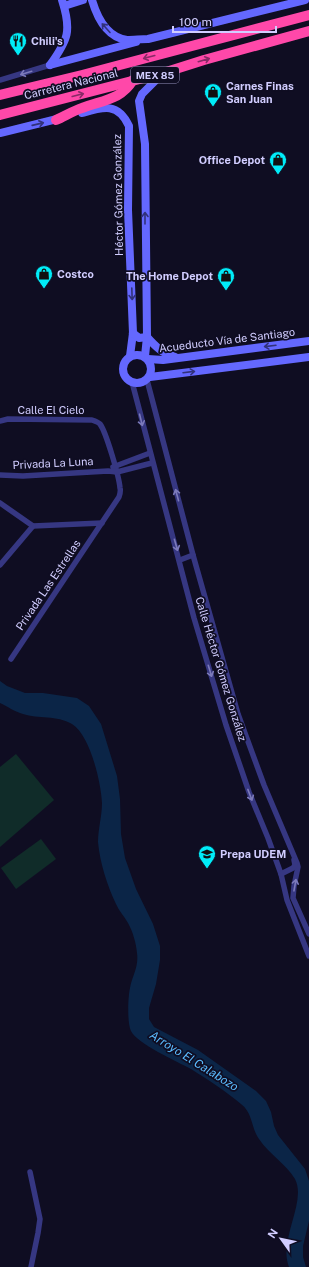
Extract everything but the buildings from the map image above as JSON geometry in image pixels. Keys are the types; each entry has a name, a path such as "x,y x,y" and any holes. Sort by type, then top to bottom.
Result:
{"highway":[{"name":"Carretera Nacional","path":"0,95 82,75 309,14"},
{"name":"Carretera Nacional","path":"0,115 163,73 309,31"},
{"path":"56,120 81,108 118,95 127,89 133,80"}],"street":[{"path":"50,65 66,40 68,26 63,3 83,0"},
{"path":"92,0 96,14 110,33 119,38 128,40 148,39"},
{"path":"1,80 50,65 148,39 305,0"},
{"path":"146,358 145,144 139,101 142,94 163,73"},
{"name":"Héctor Gómez González","path":"0,133 106,107 122,114 129,126 128,210 133,333 130,356"},
{"path":"133,333 138,338 147,337"},
{"path":"147,337 153,345 164,353 177,358"},
{"name":"Acueducto Vía de Santiago","path":"146,358 164,360 309,341"},
{"path":"149,378 152,368 146,358 140,354 130,356 126,359 123,368 126,377 137,384 149,378 309,357"},
{"name":"Calle Héctor Gómez González","path":"149,378 193,555 238,714 264,785 298,867 290,899 309,934"},
{"name":"Calle Héctor Gómez González","path":"132,382 152,463 180,560 194,618 226,725 249,792 268,838 290,899 309,956"},
{"name":"Calle El Cielo","path":"0,420 92,420 99,423 103,430 115,465 120,492 119,497 102,522"},
{"path":"115,465 150,453"},
{"path":"129,460 132,468"},
{"path":"117,472 152,463"},
{"name":"Privada La Luna","path":"108,471 115,465"},
{"name":"Privada La Luna","path":"0,475 23,476 108,471 117,472"},
{"path":"0,503 33,526 102,522"},
{"name":"Privada Las Estrellas","path":"11,659 102,522"},
{"path":"0,565 33,526"},
{"path":"180,560 193,555"},
{"path":"281,874 295,866 294,856"},
{"path":"30,1172 40,1219 31,1267"}],"green space":[{"path":"16,754 54,800 0,847 0,767"},
{"path":"41,839 56,859 16,889 1,868"}],"water":[{"name":"Arroyo El Calabozo","path":"0,681 7,686 25,693 43,693 77,698 89,706 101,724 117,776 120,799 121,834 125,858 136,889 153,924 160,946 160,960 156,984 149,1008 149,1019 154,1027 198,1050 256,1091 266,1101 278,1135 305,1169 309,1181 309,1221 303,1246 303,1257 306,1267 289,1267 287,1256 289,1233 298,1199 298,1188 295,1179 256,1135 248,1112 223,1090 191,1069 158,1052 134,1036 131,1031 128,1016 129,997 137,963 137,949 128,923 116,904 102,866 98,842 102,808 101,794 97,772 84,738 72,724 66,721 23,714 0,703"}],"place":[{"name":"Chili's","path":"18,56"},
{"name":"Carnes Finas San Juan","path":"213,107"},
{"name":"Office Depot","path":"278,175"},
{"name":"Costco","path":"44,289"},
{"name":"The Home Depot","path":"226,291"},
{"name":"Prepa UDEM","path":"207,869"}]}
